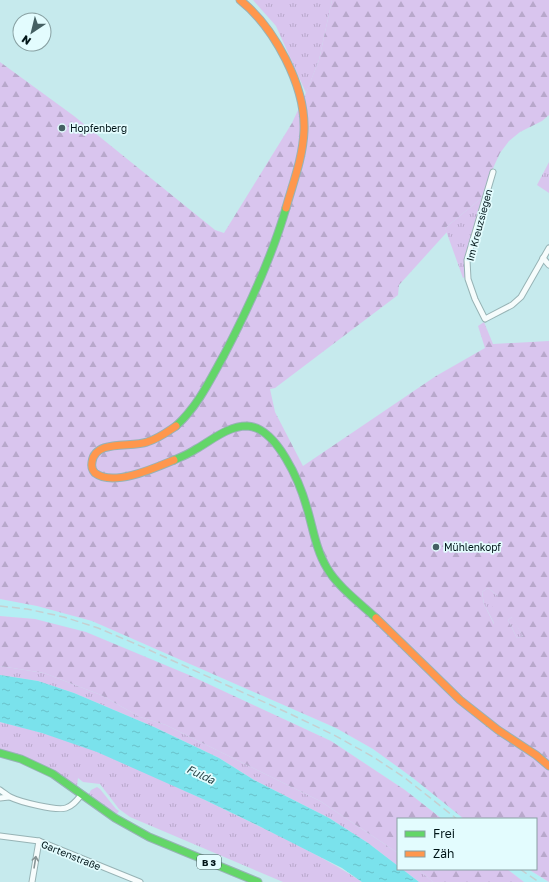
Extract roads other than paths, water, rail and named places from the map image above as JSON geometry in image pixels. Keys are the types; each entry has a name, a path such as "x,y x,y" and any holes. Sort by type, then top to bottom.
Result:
{"street":[{"path":"240,0 264,24 276,44 289,70 303,107 304,134 300,156 273,248 259,283 207,387 196,404 181,421 157,438 141,444 110,447 98,451 93,457 91,465 92,470 96,475 103,478 122,477 139,473 190,452 231,429 248,426 260,429 274,441 304,496 320,556 325,567 334,578 460,700 498,730 536,755 549,766"},
{"name":"Im Kreuzsiegen","path":"493,172 467,260 468,279 475,299 485,319 512,305 521,297 549,248"},
{"path":"543,258 549,265"},
{"name":"B 3","path":"0,753 21,759 43,769 62,780 115,818 149,837 258,882"},
{"path":"0,790 9,797 20,801 62,809 71,806 82,794"},
{"path":"0,798 9,797"},
{"name":"Gartenstraße","path":"0,836 39,841 140,882"},
{"path":"32,882 39,841"}],"water":[{"name":"Fulda","path":"0,675 38,681 74,693 154,727 219,758 254,780 329,818 368,843 397,865 397,870 403,870 419,882 362,882 342,868 259,826 205,800 97,752 42,733 0,722"}],"railway":[{"path":"0,606 27,609 64,617 98,628 286,712 334,735 375,758 405,778 456,818"},
{"path":"521,870 539,882"}],"place":[{"name":"Hopfenberg","path":"62,128"},
{"name":"Mühlenkopf","path":"436,547"}]}
